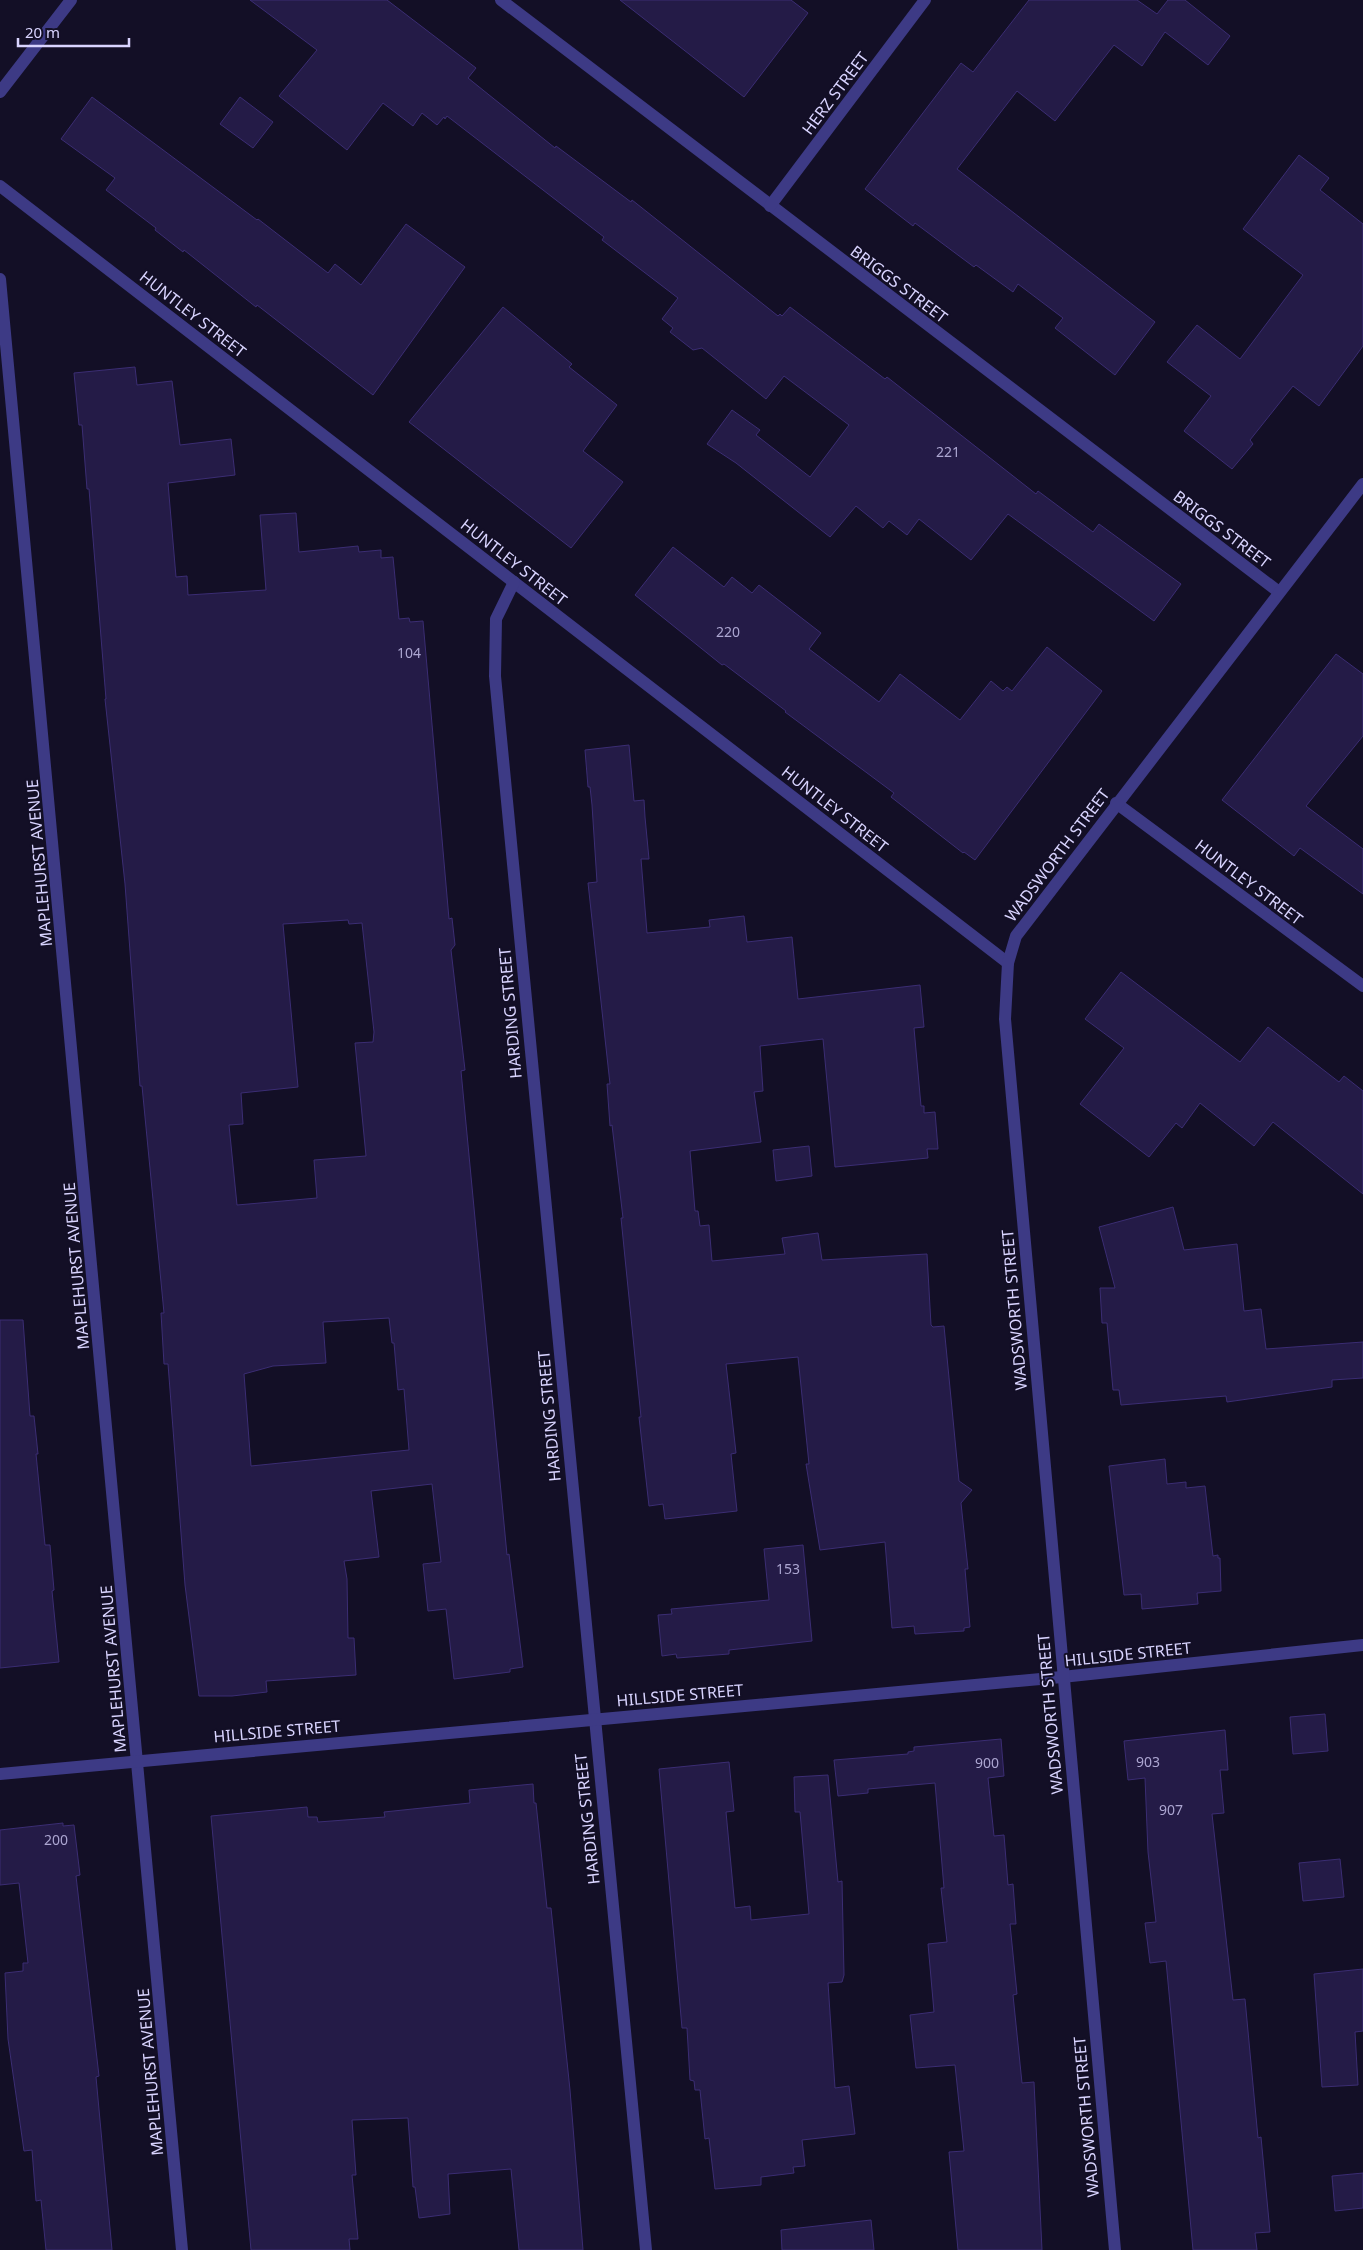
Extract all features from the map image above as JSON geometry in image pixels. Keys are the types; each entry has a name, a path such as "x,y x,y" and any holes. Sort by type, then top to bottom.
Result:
{"street":[{"path":"0,92 71,0"},
{"name":"BRIGGS STREET","path":"501,0 1279,592"},
{"name":"HERZ STREET","path":"770,206 926,0"},
{"name":"HUNTLEY STREET","path":"0,186 1008,963"},
{"name":"MAPLEHURST AVENUE","path":"0,279 182,2250"},
{"name":"WADSWORTH STREET","path":"1114,2250 1005,1020 1008,963 1016,936 1116,803 1363,484"},
{"name":"HARDING STREET","path":"514,582 496,619 495,676 646,2250"},
{"name":"HUNTLEY STREET","path":"1116,803 1363,986"},
{"name":"HILLSIDE STREET","path":"0,1774 1062,1677 1363,1645"}],"building":[{"path":"250,0 387,0 476,68 468,78 555,148 556,146 631,202 632,200 778,316 780,314 782,316 790,307 885,379 887,377 1036,494 1038,491 1093,532 1099,524 1181,584 1154,621 1008,514 971,560 919,519 907,535 889,521 883,528 856,506 830,537 736,463 707,444 732,410 760,430 756,435 810,477 849,425 784,376 766,399 702,348 693,350 670,332 673,328 662,319 678,298 602,240 604,237 447,116 437,125 422,113 413,126 383,103 347,150 279,96 317,50"},
{"path":"620,0 791,0 808,13 744,97"},
{"path":"1029,0 1137,0 1157,14 1168,0 1185,0 1230,36 1208,65 1165,32 1142,66 1114,45 1055,121 1017,91 957,169 1155,322 1115,375 1055,328 1063,318 1018,284 1013,292 976,265 974,267 915,223 913,226 865,189 961,63 973,72"},
{"path":"92,97 328,273 335,264 361,285 406,224 465,267 373,395 184,250 183,252 155,230 156,228 106,190 115,178 61,139"},
{"path":"240,97 273,122 253,148 220,124"},
{"path":"1299,155 1329,178 1320,190 1363,224 1363,346 1319,406 1293,386 1250,440 1253,444 1232,469 1184,431 1211,396 1167,362 1197,325 1240,359 1303,275 1243,229"},
{"path":"503,307 572,364 569,367 617,405 583,451 623,482 571,548 409,422"},
{"path":"135,367 137,385 172,381 180,445 231,439 235,475 168,483 176,577 187,576 188,595 266,590 260,515 296,513 299,552 358,546 359,552 381,550 381,558 393,557 399,619 409,618 410,622 423,621 449,919 452,918 455,945 451,950 465,1070 461,1071 507,1555 509,1554 523,1667 510,1669 510,1672 454,1679 446,1609 428,1611 423,1564 441,1562 432,1484 371,1491 379,1557 344,1561 347,1579 348,1638 354,1638 356,1675 266,1681 267,1692 232,1696 199,1696 185,1585 168,1364 164,1364 161,1313 164,1313 142,1086 140,1086 125,884 105,699 89,489 87,489 82,425 79,425 74,373","holes":["348,920 349,924 362,923 374,1032 373,1042 355,1043 366,1156 314,1160 317,1198 237,1205 229,1125 243,1124 241,1093 298,1087 283,924","389,1318 392,1343 394,1343 398,1390 404,1389 409,1450 251,1466 244,1374 273,1366 326,1363 323,1322"]},
{"path":"673,547 724,587 732,577 752,593 759,585 821,633 809,649 879,702 900,674 960,720 991,681 1003,691 1007,687 1012,691 1047,647 1102,691 975,860 963,853 891,797 894,793 724,664 722,665 635,595"},
{"path":"1336,654 1363,674 1363,736 1306,806 1363,849 1363,894 1300,848 1294,856 1222,800"},
{"path":"629,745 634,801 644,800 649,859 641,859 647,933 710,927 709,920 744,916 747,942 792,937 798,999 920,985 924,1027 914,1028 921,1106 924,1106 924,1113 935,1112 938,1149 927,1149 928,1158 835,1167 823,1039 760,1046 763,1091 754,1092 761,1142 690,1151 695,1211 698,1211 700,1226 709,1225 712,1261 785,1254 782,1238 818,1233 822,1260 927,1254 931,1325 933,1327 944,1326 959,1481 972,1490 961,1503 968,1569 965,1569 970,1627 964,1628 964,1631 915,1634 914,1626 892,1628 885,1542 820,1550 806,1464 809,1464 798,1357 726,1364 736,1453 731,1454 737,1511 665,1519 663,1504 649,1506 621,1218 623,1218 612,1125 610,1126 607,1084 610,1084 588,883 597,882 592,805 590,787 588,787 585,750"},
{"path":"1121,972 1240,1062 1268,1027 1339,1082 1344,1076 1363,1091 1363,1194 1273,1122 1254,1146 1200,1103 1182,1128 1176,1123 1149,1157 1080,1104 1124,1048 1085,1019"},
{"path":"809,1146 812,1176 776,1181 773,1150"},
{"path":"1173,1207 1184,1250 1237,1244 1244,1311 1261,1309 1266,1349 1363,1342 1363,1378 1332,1380 1332,1387 1227,1402 1226,1396 1121,1405 1119,1390 1113,1390 1107,1323 1102,1323 1100,1288 1115,1288 1099,1227"},
{"path":"0,1320 23,1320 30,1416 34,1416 45,1545 50,1545 54,1590 52,1591 59,1662 0,1668"},
{"path":"1165,1459 1167,1484 1186,1482 1186,1488 1205,1486 1213,1556 1218,1555 1218,1558 1220,1558 1221,1591 1197,1593 1198,1604 1142,1609 1141,1594 1124,1595 1109,1466"},
{"path":"803,1545 812,1641 729,1650 729,1654 677,1658 676,1654 662,1656 658,1615 672,1614 671,1609 769,1600 764,1549"},
{"path":"1325,1714 1328,1751 1293,1754 1290,1717"},
{"path":"1225,1730 1228,1770 1220,1770 1224,1813 1212,1814 1233,2000 1245,1999 1258,2138 1261,2137 1270,2232 1255,2233 1257,2250 1193,2250 1166,1961 1150,1963 1145,1923 1156,1922 1148,1852 1145,1778 1128,1780 1124,1741"},
{"path":"1001,1739 1004,1776 988,1778 994,1836 1004,1835 1008,1885 1013,1884 1016,1924 1010,1924 1017,1994 1013,1995 1022,2083 1034,2082 1042,2250 958,2250 949,2152 964,2151 955,2065 916,2068 910,2015 934,2012 928,1944 947,1942 941,1888 944,1888 935,1783 868,1789 868,1793 838,1796 834,1760 908,1754 908,1752 914,1751 914,1747"},
{"path":"729,1762 734,1811 726,1812 735,1908 750,1906 751,1920 809,1914 800,1812 795,1812 794,1777 828,1775 838,1882 842,1881 844,1975 842,1982 828,1983 835,2088 849,2086 855,2134 802,2140 805,2166 793,2167 794,2173 761,2177 761,2185 715,2189 709,2138 705,2139 700,2090 695,2090 694,2081 690,2080 687,2028 682,2028 659,1769"},
{"path":"533,1784 547,1908 551,1908 570,2090 583,2250 519,2250 511,2169 448,2174 450,2214 419,2218 415,2187 413,2187 408,2118 352,2120 356,2175 352,2175 358,2239 349,2239 350,2250 251,2250 211,1816 307,1807 308,1817 317,1817 318,1822 385,1817 384,1812 470,1803 469,1790"},
{"path":"63,1823 63,1826 74,1825 80,1875 76,1876 99,2076 96,2077 112,2250 46,2250 41,2200 36,2201 32,2150 24,2151 8,2039 5,1973 23,1971 23,1963 28,1963 19,1883 0,1885 0,1830"},
{"path":"1340,1859 1344,1897 1303,1901 1299,1863"},
{"path":"1363,1969 1363,2031 1355,2032 1358,2085 1322,2087 1314,1974"},
{"path":"1363,2173 1363,2208 1335,2211 1332,2176"},
{"path":"871,2220 874,2250 782,2250 781,2230"}]}
